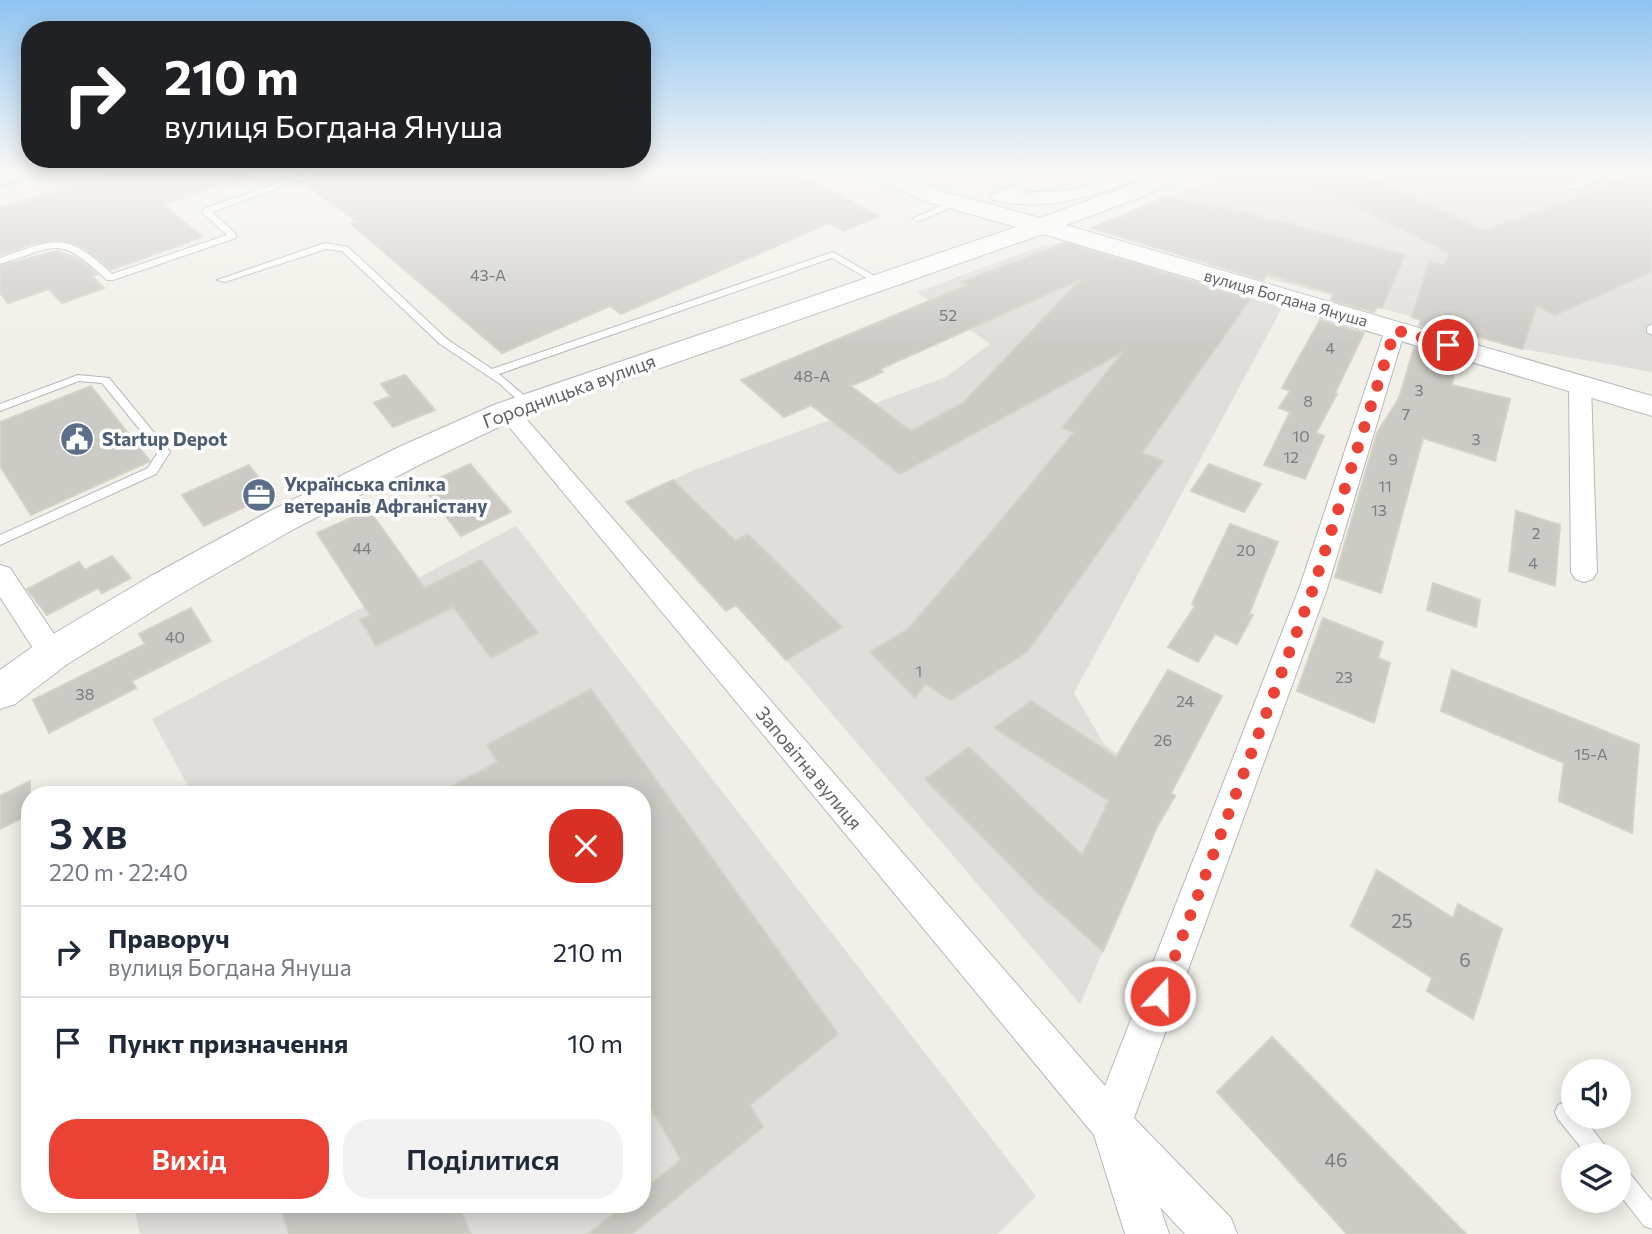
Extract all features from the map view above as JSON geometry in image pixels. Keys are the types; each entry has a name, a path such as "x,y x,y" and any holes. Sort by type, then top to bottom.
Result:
{"street":[{"name":"Городницька вулиця","path":"0,692 52,654 164,586 282,520 411,455 518,408 1032,230"},
{"name":"вулиця Богдана Януша","path":"1049,230 1652,406"},
{"path":"1147,1234 1111,1124 1313,589 1395,330"},
{"path":"1580,385 1584,572"},
{"name":"Заповітна вулиця","path":"518,408 1111,1124 1215,1234"},
{"path":"0,575 52,654"}],"lane":[{"path":"0,261 49,246 70,246 79,250 110,278 233,236 226,230"},
{"path":"222,280 325,246 345,249 444,342 491,373 518,408"},
{"path":"491,373 833,255 880,282"},
{"path":"0,408 78,378 105,380 164,453 152,471 0,540"},
{"path":"1579,1129 1590,1143"},
{"path":"1631,1193 1652,1218"}],"shaded area":[{"path":"1097,230 1652,230 1652,372 1522,349 1406,315 1186,257"},
{"path":"1070,241 1282,308 1074,693 1104,744 1175,796 1157,827 1080,1004 786,660 736,606 726,611 626,503 694,470 946,377 990,344 917,292 1039,247"},
{"path":"516,526 1036,1196 998,1234 140,1234 135,1213 651,1213 651,786 188,786 152,719"}],"building":[{"path":"0,230 193,230 202,237 111,270 84,248 60,240 34,243 0,255"},
{"path":"358,230 814,230 621,314 610,306 502,353"},
{"path":"1097,230 1310,230 1405,255 1382,308 1377,307 1374,312 1331,300 1334,294 1267,274 1263,280"},
{"path":"1403,230 1652,230 1652,272 1555,315 1537,306 1522,349 1462,332 1461,338 1419,325 1421,320 1412,317 1429,262 1444,266 1449,253"},
{"path":"1065,243 1250,299 1142,453 1163,461 1027,652 951,700 925,684 915,698 870,652 908,629 977,549 1074,432 1062,428 1123,352 900,474 811,405 784,417 741,380 967,285 961,282","holes":["1081,279 963,403 911,431 851,386 883,372 880,369"]},
{"path":"57,251 76,258 89,267 97,275 92,276 104,288 62,303 49,289 8,303 0,293 0,266"},
{"path":"1320,320 1364,333 1316,433 1324,436 1305,479 1264,465 1290,412 1279,408 1290,391 1282,388"},
{"path":"1414,348 1457,360 1452,385 1510,399 1495,461 1423,438 1381,593 1335,577 1377,433 1399,398"},
{"path":"405,375 435,410 393,427 374,403 390,396 381,384"},
{"path":"91,386 150,461 31,515 0,466 0,422"},
{"path":"470,464 511,512 461,536 422,486"},
{"path":"1209,464 1261,484 1244,512 1191,491"},
{"path":"249,465 272,494 204,526 182,495"},
{"path":"673,480 735,541 748,534 842,627 786,660 736,605 726,611 626,502"},
{"path":"369,510 425,588 481,560 538,633 491,658 453,607 376,646 360,620 370,615 317,533"},
{"path":"1516,511 1560,525 1555,586 1509,571"},
{"path":"1230,524 1278,542 1249,614 1253,615 1237,644 1215,634 1198,662 1168,647 1195,606 1192,604"},
{"path":"112,556 131,578 102,593 98,588 47,615 27,589 79,562 85,570"},
{"path":"1433,583 1480,600 1476,627 1427,610"},
{"path":"191,608 211,641 132,681 136,688 49,733 33,700 145,644 139,634"},
{"path":"1323,618 1383,642 1378,658 1390,663 1374,723 1297,691"},
{"path":"1168,670 1222,696 1171,793 1175,796 1157,827 1103,951 1039,894 925,779 969,747 1082,855 1109,801 994,728 1031,701 1116,757"},
{"path":"1452,670 1639,745 1632,833 1559,801 1564,763 1441,711"},
{"path":"591,689 838,1034 750,1105 763,1127 632,1234 588,1234 615,1213 651,1213 651,1184 681,1160 651,1108 651,786 452,786 497,762 487,745"},
{"path":"30,781 30,786 21,786 21,818 0,829 0,796"},
{"path":"1377,870 1453,918 1458,904 1502,929 1473,1019 1427,991 1432,978 1351,926"},
{"path":"1272,1037 1466,1234 1347,1234 1217,1092"},
{"path":"282,1213 462,1213 471,1234 289,1234"}],"place":[{"name":"Startup Depot","path":"77,439"},
{"name":"Українська спілка ветеранів Афганістану","path":"259,495"}],"route":[{"path":"1160,996 1313,589 1395,330 1448,345"}]}
